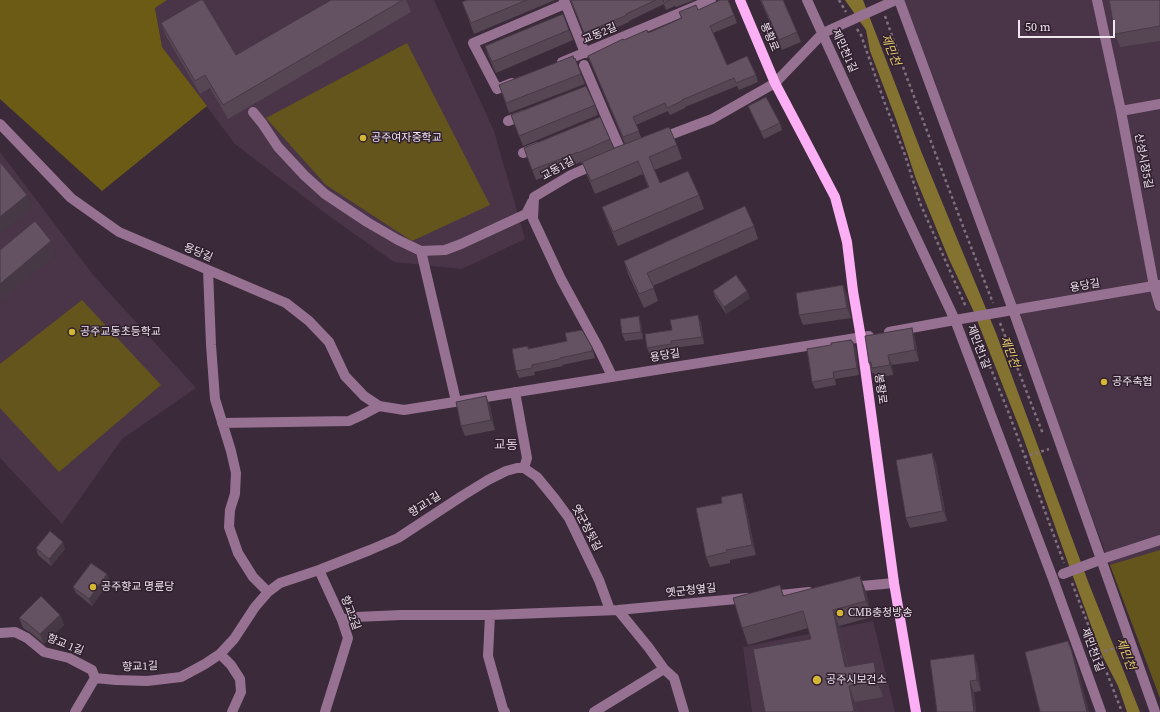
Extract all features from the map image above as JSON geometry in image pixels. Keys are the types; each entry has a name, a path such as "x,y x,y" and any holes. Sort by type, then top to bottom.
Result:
{"main road":[{"name":"봉황로","path":"740,0 775,83 835,196 847,242 894,583 916,712"}],"street":[{"name":"교동2길","path":"556,65 711,0"},
{"name":"제민천1길","path":"808,0 903,210 955,320 1101,712"},
{"path":"651,142 712,119 775,83 823,34 896,0"},
{"path":"900,0 1013,310 1155,712"},
{"name":"산성시장5길","path":"1097,0 1160,306"},
{"path":"519,80 497,90 473,43 565,2 585,53"},
{"path":"584,65 590,89 603,121 622,153"},
{"path":"1121,112 1160,104"},
{"path":"508,121 536,110"},
{"path":"253,112 278,147 304,176 325,194 367,222 421,251 445,250 526,214 534,197"},
{"name":"용당길","path":"0,124 71,198 119,232 286,303 309,321 329,342 345,376 364,396 379,406 404,410 612,376 861,338 955,320 1157,286"},
{"path":"523,153 544,145"},
{"name":"교동1길","path":"534,197 571,175 603,161"},
{"path":"534,197 533,219 561,279 612,376"},
{"path":"421,251 456,401"},
{"path":"208,270 215,399 231,451 236,474 235,494 230,510 229,527 238,553 253,577 268,592"},
{"path":"515,392 527,458 524,468"},
{"path":"222,424 349,421 379,406"},
{"name":"향교1길","path":"95,678 147,681 182,676 220,654 234,639 255,607 268,592 280,583 319,570 398,538 488,480 506,471 524,468"},
{"name":"옛군청뒷길","path":"524,468 537,477 568,518 614,610 649,648 664,669 674,678 684,712"},
{"path":"1052,579 1066,572 1160,540"},
{"name":"향교2길","path":"319,570 342,620 348,638 325,712"},
{"path":"839,589 894,583"},
{"name":"옛군청옆길","path":"342,620 356,617 401,615 490,615 614,610 815,591"},
{"path":"490,615 488,656 505,712"},
{"name":"향교 1길","path":"1,633 15,632 28,638 44,652 69,658 92,670 95,678"},
{"path":"220,654 240,679 241,692 232,712"},
{"path":"594,712 664,669"},
{"path":"75,712 95,678"}],"path":[{"path":"839,0 848,15"},
{"path":"883,10 920,114 995,309"},
{"path":"857,28 861,35 920,203 967,311"},
{"path":"998,316 1043,434"},
{"path":"973,325 1008,411 1066,572 1122,712"},
{"path":"1024,457 1049,449 1052,456"},
{"path":"1099,653 1123,645"}],"shaded area":[{"path":"0,0 167,0 155,8 162,47 207,106 102,191 0,99"},
{"name":"공주여자중학교","path":"167,0 434,0 494,131 525,239 462,269 394,262 325,213 235,144 162,47 155,8"},
{"name":"제민천","path":"845,0 863,0 921,151 996,333 1089,584 1140,712 1127,712 1118,686 1102,655 1023,437 973,310 948,257 916,179 897,122 870,51 866,30"},
{"path":"899,0 1160,0 1160,698 1110,565"},
{"path":"407,43 490,205 412,241 326,185 266,118"},
{"name":"공주교동초등학교","path":"0,152 94,276 196,388 122,439 62,524 0,458"},
{"path":"82,300 161,385 59,472 0,408 0,364"},
{"path":"1160,550 1160,698 1110,565"},
{"name":"공주시보건소","path":"873,621 895,712 752,712 743,647"}],"building":[{"path":"200,0 203,0 236,55 331,0 403,0 223,105 205,75 195,81 161,23"},
{"path":"467,0 527,0 471,23 462,2"},
{"path":"571,0 656,0 626,14 627,15 584,33"},
{"path":"663,0 670,0 664,3"},
{"path":"720,0 728,0 734,15 710,26 727,65 747,56 756,75 736,83 734,78 667,108 665,103 633,117 639,131 623,137 588,56 623,39 624,40 647,30 648,33 682,18 679,12 696,5 698,10"},
{"path":"761,0 783,0 797,32 779,40"},
{"path":"1109,0 1160,0 1160,26 1115,34"},
{"path":"563,14 569,30 492,62 485,46"},
{"path":"573,56 581,74 506,103 499,85"},
{"path":"586,86 595,105 519,136 511,115"},
{"path":"766,97 780,123 761,132 748,106"},
{"path":"600,117 610,139 532,170 524,148"},
{"path":"669,127 677,145 649,157 660,183 688,171 699,195 613,232 602,207 649,187 638,161 591,181 582,162"},
{"path":"0,162 27,195 0,217"},
{"path":"745,206 754,226 647,273 654,288 639,294 624,261"},
{"path":"35,221 51,241 0,284 0,250"},
{"path":"736,275 747,291 724,307 713,291"},
{"path":"843,285 847,308 799,315 796,293"},
{"path":"698,315 702,337 671,341 671,344 647,348 645,334 672,330 670,320"},
{"path":"639,316 641,332 622,334 620,319"},
{"path":"912,328 915,350 888,355 890,365 872,368 871,362 869,363 865,336"},
{"path":"582,330 592,347 592,351 532,365 532,368 516,371 512,349 528,346 528,349 567,341 565,333"},
{"path":"851,340 853,342 857,368 833,372 834,378 812,382 807,349"},
{"path":"486,396 491,420 461,426 456,402"},
{"path":"932,453 943,511 906,518 896,460"},
{"path":"742,493 752,545 726,550 727,552 706,557 696,508 722,503 721,497"},
{"path":"50,531 63,542 49,559 36,548"},
{"path":"91,563 107,574 89,599 73,587"},
{"name":"공주시보건소","path":"860,576 866,601 833,610 845,667 874,662 877,681 849,686 854,711 765,712 753,649 811,639 803,611 742,628 733,598 780,585 783,596"},
{"path":"41,596 60,615 40,634 19,618"},
{"path":"1068,641 1087,712 1040,712 1025,652"},
{"path":"974,654 977,680 970,681 974,712 937,712 930,660"}],"place":[{"name":"공주여자중학교","path":"363,138"},
{"name":"공주교동초등학교","path":"72,332"},
{"name":"공주축협","path":"1104,382"},
{"name":"공주향교 명륜당","path":"93,587"},
{"name":"CMB충청방송","path":"840,613"},
{"name":"공주시보건소","path":"817,680"}],"district":[{"name":"교동","path":"506,446"}]}
